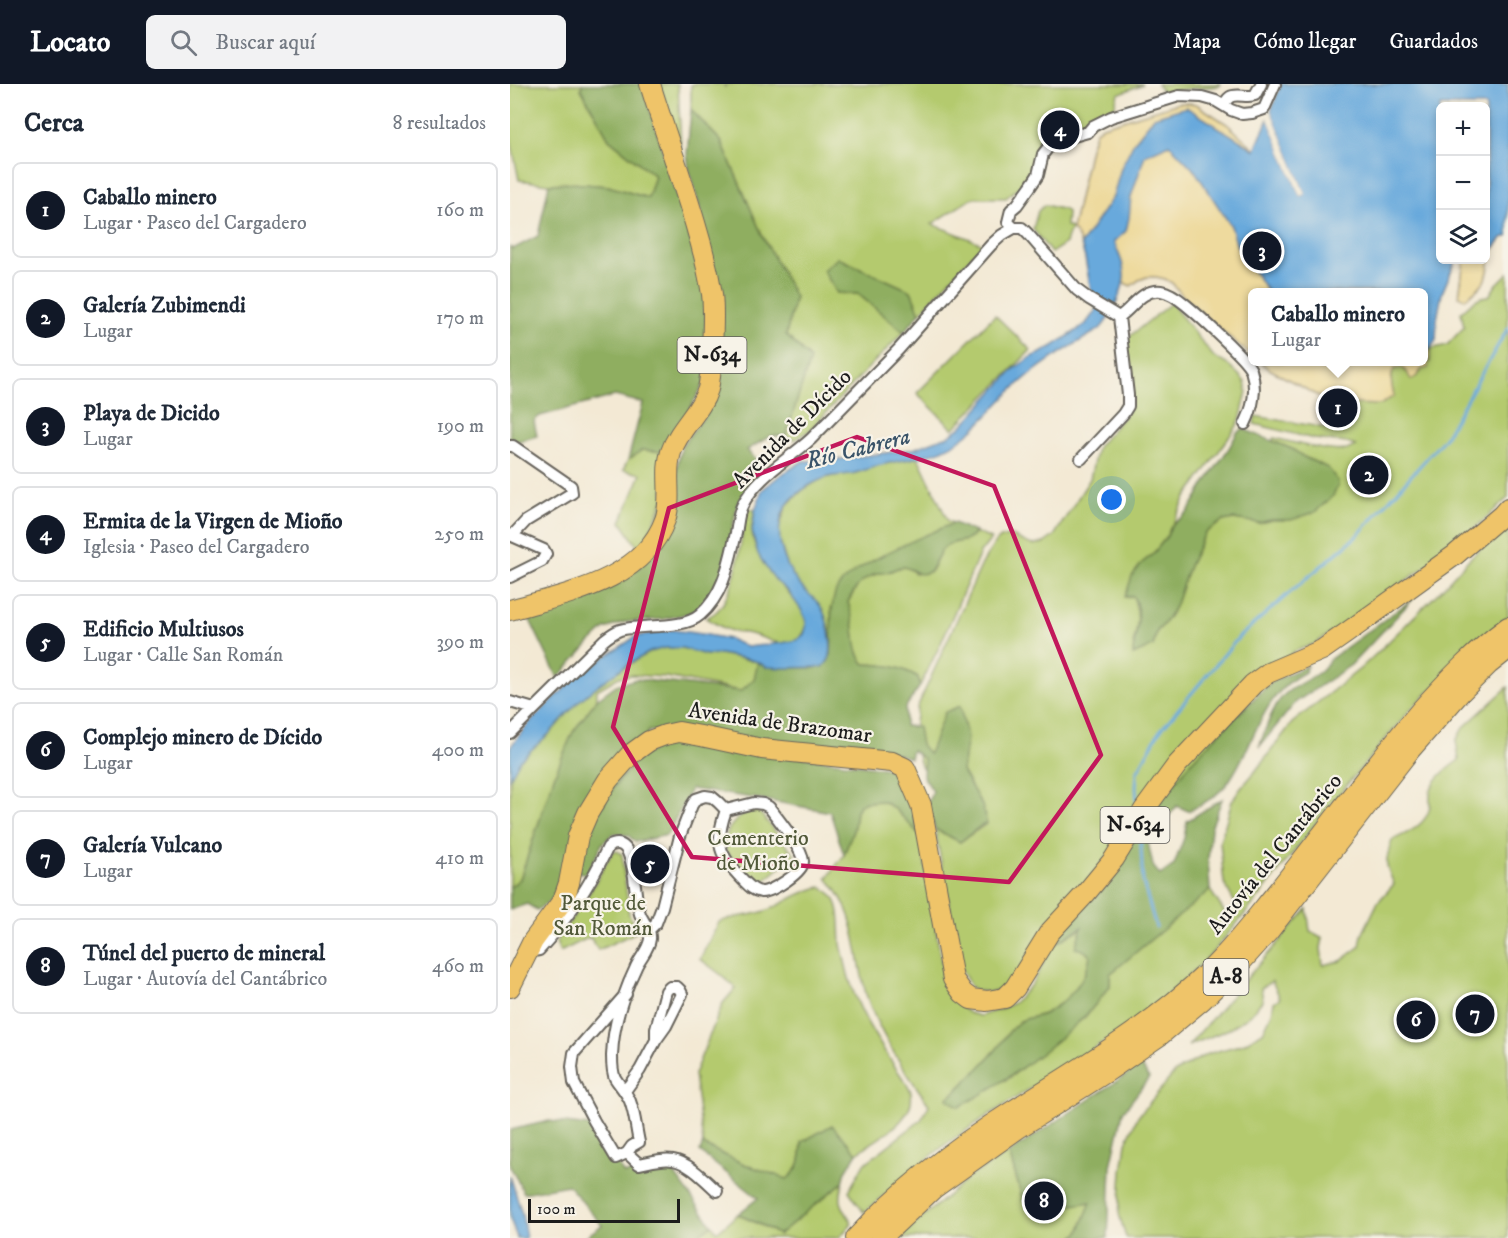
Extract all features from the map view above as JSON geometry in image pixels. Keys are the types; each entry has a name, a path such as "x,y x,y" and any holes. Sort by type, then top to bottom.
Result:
{"highway":[{"name":"N-634","path":"510,610 599,583 621,572 642,554 656,538 665,519 670,454 676,439 701,405 708,390 714,321 712,293 689,203 650,84"},
{"name":"Avenida de Brazomar","path":"510,987 533,941 565,895 578,836 588,813 608,780 631,754 650,741 680,732 762,749 892,762 904,768 921,806 953,979 963,993 971,999 987,1001 1005,998 1015,988 1048,933 1114,859 1144,810 1177,765 1253,684 1268,673 1322,650 1455,555 1508,508"},
{"name":"Autovía del Cantábrico","path":"856,1238 876,1216 924,1175 1012,1111 1142,1028 1209,971 1235,944 1396,740 1442,686 1469,658 1508,627"},
{"name":"Autovía del Cantábrico","path":"881,1238 934,1188 1017,1129 1159,1036 1202,1000 1268,932 1410,750 1467,686 1508,649"}],"street":[{"path":"1223,105 1229,97 1255,95 1261,84"},
{"path":"1119,317 1077,290 1022,228 1014,228 1008,222 1011,210 1038,175 1043,154 1050,145 1088,132 1093,126 1110,117 1179,96 1202,97 1242,114 1252,113 1264,109 1275,84"},
{"name":"Avenida de Dícido","path":"510,733 604,639 618,631 630,628 680,624 698,617 715,599 726,575 741,507 752,489 811,440 899,349 991,245 1014,228"},
{"path":"1119,317 1139,298 1162,291 1185,304 1248,365"},
{"path":"1081,459 1128,406 1119,317"},
{"path":"1245,424 1251,413 1254,393 1254,382 1249,366"},
{"path":"510,446 571,486 572,489 572,493 526,521 512,535 544,550 546,554 542,561 510,577"},
{"path":"510,702 534,709"},
{"path":"649,930 656,923 662,907 680,836 692,805 696,799 705,796 712,798 726,810"},
{"path":"754,803 769,807 801,851 803,866 774,888 759,892 751,889 724,858 720,849 721,824 726,810 754,803"},
{"path":"528,952 539,950 546,943 582,894 608,847 613,844 624,846 630,857 639,912 651,937 618,1015 613,1037 614,1077 625,1091 631,1104 639,1142 627,1153 616,1158 574,1083 572,1067 574,1053 626,994"},
{"path":"625,1091 640,1070 656,1040"},
{"path":"627,1153 639,1164 665,1159 683,1163 717,1191"}],"highlighted area":[{"path":"857,437 994,486 1101,755 1009,882 692,857 613,727 669,508"}],"green space":[{"path":"510,84 582,84 581,89 609,139 655,176 648,198 608,186 549,184 519,180 510,136"},
{"path":"582,84 642,84 706,289 705,382 665,452 642,450 628,460 643,403 615,396 540,416 534,421 537,436 512,443 510,447 510,247 513,249 538,236 549,184 608,186 648,198 655,176 609,139 581,89"},
{"path":"659,84 678,84 681,147"},
{"path":"723,84 725,87 726,84 1143,84 1118,94 1113,111 1089,125 1073,124 1053,134 1041,153 1034,174 1006,198 972,198 932,224 983,244 920,313 911,291 838,258 824,270 837,293 858,294 904,332 808,432 795,440 786,436 810,359 786,335 795,297 763,237 721,141 691,110 691,85"},
{"path":"1157,84 1220,84 1219,86 1163,93"},
{"path":"691,110 721,141 763,237 795,297 786,335 810,359 786,436 770,436 747,450 767,471 738,502 723,574 713,595 694,612 664,619 625,622 605,629 558,678 526,612 640,567 677,467 682,445 707,413 715,386 701,212 689,170 687,154"},
{"path":"1045,205 1065,210 1067,212 1066,226 1071,228 1066,243 1051,253 1033,229 1038,211"},
{"path":"838,258 911,291 920,313 904,332 858,294 837,293 823,270"},
{"path":"1508,273 1508,498 1455,546 1316,643 1293,652 1107,857 1002,990 977,991 970,986 961,968 935,829 960,842 986,824 950,802 921,766 913,738 917,708 982,564 994,544 1008,536 1032,545 1044,543 1054,536 1090,479 1097,447 1126,414 1125,340 1171,303 1214,357 1230,366 1241,377 1247,391 1237,426 1185,499 1167,536 1153,554 1142,563 1126,597 1133,596 1137,609 1137,625 1133,644 1153,646 1157,631 1175,607 1189,566 1205,533 1223,521 1234,519 1259,523 1271,520 1328,468 1272,441 1274,438 1339,451 1356,446 1314,439 1254,424 1255,416 1326,428 1331,403 1380,405 1394,396 1391,379 1394,369 1402,368 1417,376 1430,362 1430,349 1447,345 1464,327 1461,312 1477,299 1489,296"},
{"path":"995,315 1031,350 953,429 917,393"},
{"path":"1243,429 1292,449 1328,468 1338,481 1338,486 1333,496 1315,512 1291,520 1271,520 1259,523 1234,519 1223,521 1205,533 1189,566 1175,607 1157,631 1153,646 1133,655 1138,608 1133,596 1125,597 1132,576 1153,554 1167,536 1171,526 1188,512 1237,433"},
{"path":"642,450 665,452 663,500 641,552 621,522 641,474 623,470 628,460"},
{"path":"918,457 948,521 954,523 876,559 831,608 832,647 828,625 788,568 779,538 779,528 787,505 804,489 819,480"},
{"path":"746,508 755,510 752,526 754,543 760,557 773,577 797,604 805,619 803,634 791,642 777,642 729,630 706,618 717,611 730,590 738,562"},
{"path":"954,523 975,532 969,539 945,547 929,572 919,573 902,567 873,575 860,584 848,602 861,660 865,664 905,670 918,677 920,686 905,708 905,726 918,727 921,745 929,754 945,712 960,706 967,737 962,771 982,805 987,824 982,825 960,842 935,829 927,803 933,791 923,776 924,759 912,750 910,758 898,754 649,731 563,869 553,899 537,910 527,904 510,910 510,887 520,879 555,774 573,732 597,699 616,685 636,679 741,691 754,679 758,662 766,667 815,668 831,655 832,607 836,591 843,582 870,562"},
{"path":"1508,523 1508,617 1412,708 1329,806 1259,897 1213,952 1154,1007 1118,1033 945,1145 864,1213 849,1191 863,1165 921,1120 929,1105 893,1052 871,1009 849,916 837,891 827,878 844,855 854,828 856,810 860,805 866,802 882,801 895,809 920,835 944,978 948,991 969,1013 980,1016 1014,1003 1031,985 1053,945 1083,927 1083,950 1090,954 1089,964 1069,998 1044,1014 1020,1021 979,1069 947,1099 1008,1079 1085,1017 1110,986 1110,974 1210,890 1227,916 1236,905 1224,883 1220,842 1232,801 1241,788 1292,723 1361,668"},
{"path":"975,532 991,539 980,553 920,686 918,677 905,670 865,664 860,659 855,643 848,602 858,585 864,579 897,568 906,567 915,573 930,572 945,547 969,539"},
{"path":"1414,598 1351,665 1296,702 1259,747 1272,713 1284,695 1321,671 1329,660"},
{"path":"665,648 682,648 706,655 720,654 758,662 755,679 741,691 666,677 632,675 619,677 597,690 597,699 573,732 555,774 520,879 510,887 510,778 520,760 597,686 650,652"},
{"path":"1307,666 1305,672 1290,681 1268,706 1238,767 1225,786 1211,799 1188,811 1177,806 1147,838 1153,866 1160,875 1174,865 1184,838 1187,821 1222,799 1211,828 1208,860 1210,890 1110,974 1110,986 1090,1011 1039,1055 992,1088 959,1107 947,1099 972,1076 1014,1026 1024,1019 1044,1014 1074,990 1085,974 1090,955 1075,948 1082,927 1053,945 1060,929 1110,882 1145,820 1193,760 1271,682"},
{"path":"1508,687 1508,1238 1126,1238 1119,1214 1122,1172 1126,1143 1137,1118 1175,1072 1207,1054 1243,1044 1263,1032 1272,1013 1274,1002 1280,998 1272,981 1261,988 1263,1000 1250,1015 1229,1029 1188,1046 1307,909 1310,931 1323,938 1321,948 1323,965 1341,961 1360,946 1362,935 1378,902 1394,884 1387,862 1392,840 1416,828 1425,818 1430,806 1430,791 1434,783 1459,760 1456,741 1463,728"},
{"path":"673,740 891,769 906,792 920,835 895,809 883,801 866,802 856,810 854,828 844,855 830,812 691,789 667,835 635,842 628,835 613,834 602,844 587,874 577,872 596,810 638,757"},
{"name":"Cementerio de Mioño","path":"754,806 795,855 756,888 724,849 729,828"},
{"name":"Parque de San Román","path":"613,851 622,854 629,915 639,931 598,950 590,937 560,952 556,942 591,890"},
{"path":"821,887 834,897 837,904 841,946 855,997 871,1029 910,1089 911,1100 909,1110 895,1127 857,1153 832,1126 802,1142 799,1163 787,1180 744,1164 703,1143 694,1074 723,1003 736,988 700,959 719,922 765,911 806,891"},
{"path":"1141,1065 1149,1078 1123,1112 1111,1166 1108,1238 1073,1238 1079,1232 1091,1202 1061,1207 1047,1189 1038,1190 1036,1207 1023,1201 1009,1153"},
{"path":"549,1121 597,1127 624,1174 666,1162 712,1225 694,1238 584,1238 602,1225 568,1185 524,1193 510,1166 510,1130"},
{"path":"832,1125 857,1153 846,1171 843,1182 778,1235 738,1214 758,1198 700,1152 703,1143 744,1164 787,1179 799,1163 802,1142"},
{"path":"1009,1153 1023,1201 1038,1190 1047,1189 1092,1201 1079,1232 1073,1238 901,1238 972,1175"},
{"path":"843,1182 842,1204 852,1223 839,1238 694,1238 712,1225 717,1232 738,1214 778,1235"}],"sand":[{"path":"1179,103 1189,103 1196,104 1227,124 1255,149 1269,121 1436,257 1436,264 1454,264 1441,295 1428,368 1422,369 1411,380 1402,368 1394,369 1391,379 1394,396 1380,405 1331,403 1266,366 1428,366 1428,288 1248,288 1248,353 1165,279 1147,277 1131,286 1119,281 1092,297 1089,272 1083,251 1072,230 1090,148 1096,131 1103,126"},
{"path":"1490,183 1508,236 1503,237 1490,257"},
{"path":"1463,264 1489,264 1488,274 1478,288 1465,299 1459,296"}],"water":[{"path":"1281,84 1508,84 1508,237 1503,237 1490,256 1490,102 1436,102 1436,264 1454,264 1442,293 1436,340 1430,349 1428,349 1428,288 1265,288 1237,247 1231,226 1195,171 1169,144 1145,155 1131,197 1126,231 1114,242 1123,264 1123,284 1115,305 1100,329 1031,373 971,432 952,445 927,455 826,478 801,491 787,505 780,525 781,547 794,577 802,588 817,601 825,615 831,651 823,667 766,667 747,659 720,654 706,655 682,648 665,648 650,652 624,667 578,702 549,734 520,760 510,778 510,747 530,722 575,678 635,637 673,630 729,639 747,647 797,640 804,634 806,620 802,611 788,591 777,582 758,554 752,531 755,510 762,490 803,461 834,460 913,449 948,436 961,427 1015,368 1085,325 1096,310 1096,299 1092,297 1081,244 1113,197 1121,168 1134,142 1154,117 1186,107 1255,150 1268,119 1300,196 1305,194 1271,111"},
{"path":"510,1175 522,1214 526,1238 517,1238 510,1218"}],"pier":[{"path":"1271,111 1305,194 1300,196 1268,119"}],"waterway":[{"path":"1137,805 1137,772 1159,732 1239,637 1357,536 1444,439 1508,328"},
{"path":"1140,832 1143,882 1156,927"}],"place":[{"name":"Ermita de la Virgen de Mioño","path":"1060,130"},
{"name":"Playa de Dicido","path":"1262,251"},
{"name":"Caballo minero","path":"1338,408"},
{"name":"Galería Zubimendi","path":"1369,475"},
{"name":"Edificio Multiusos","path":"650,864"},
{"name":"Galería Vulcano","path":"1475,1014"},
{"name":"Complejo minero de Dícido","path":"1416,1020"},
{"name":"Túnel del puerto de mineral","path":"1044,1201"}],"water label":[{"name":"Río Cabrera","path":"858,449"}]}
